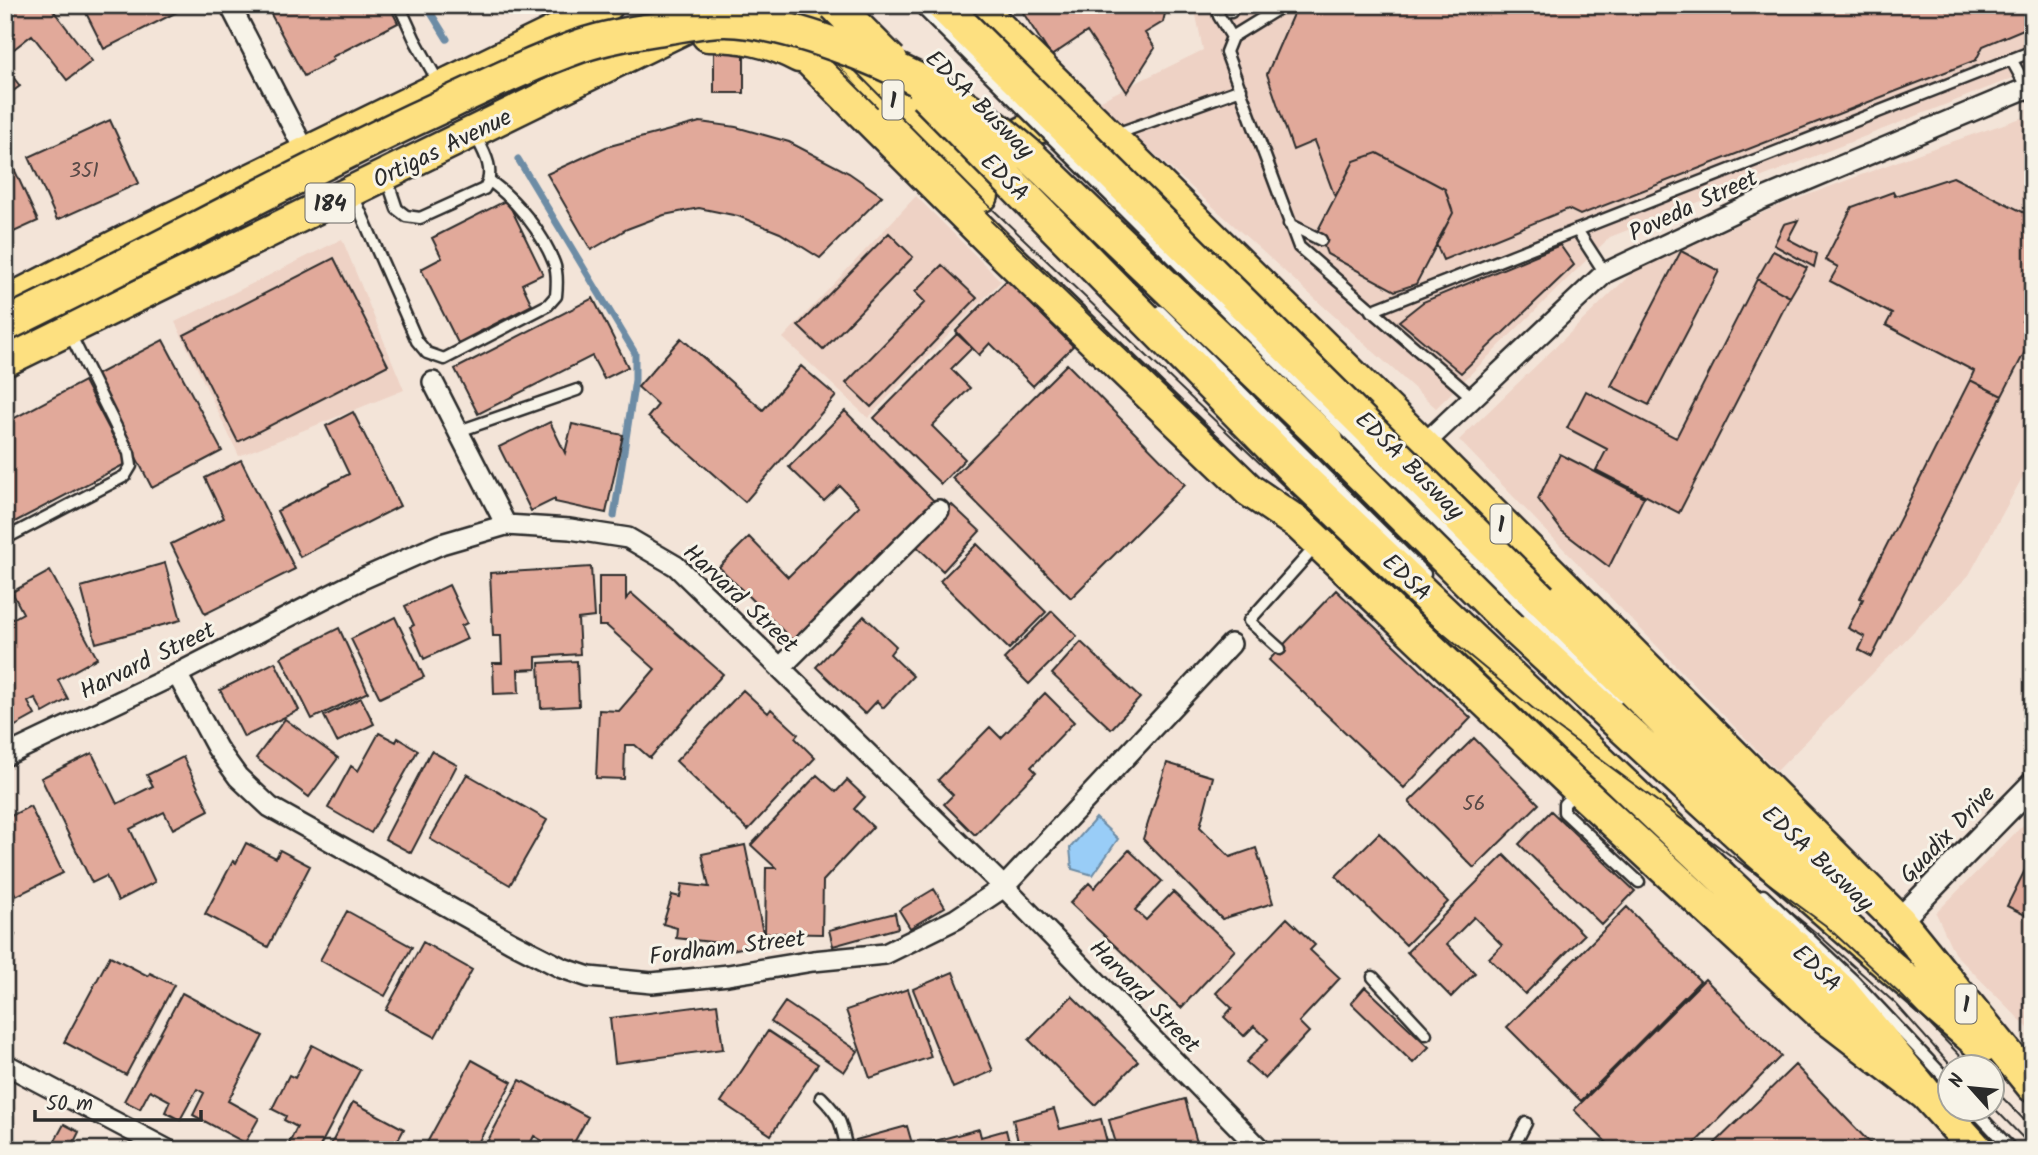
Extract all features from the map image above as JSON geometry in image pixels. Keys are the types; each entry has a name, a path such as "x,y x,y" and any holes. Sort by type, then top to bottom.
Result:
{"highway":[{"name":"1","path":"755,5 994,244 1249,490 1309,534 1578,789 1596,824 1822,1014 1937,1088"},
{"name":"EDSA","path":"835,5 1313,459 1937,1088"},
{"name":"1","path":"942,5 1534,606 1623,662 1899,921 2033,1089"},
{"name":"1","path":"976,5 995,17 1104,133 1423,445 1623,662 2033,1089"},
{"name":"1","path":"802,12 983,200 1264,475 1309,534"},
{"path":"5,326 308,170 511,75 599,40 724,20 762,24 800,33 857,54 939,90 988,121 1030,156 1313,459 1514,627 1756,850 2033,1089"},
{"path":"655,45 695,35 737,35 777,44 813,63"},
{"path":"983,200 993,161 1019,135 1052,123 1077,123 1104,133"},
{"name":"EDSA","path":"1960,1124 1977,1150"}],"main road":[{"name":"184","path":"5,302 138,234 608,5"},
{"name":"Ortigas Avenue","path":"5,361 655,45 726,5"},
{"path":"138,234 135,246 141,268 162,285"},
{"path":"90,259 106,267 115,281 116,290 111,310"},
{"path":"58,275 55,286 58,304 75,328"}],"street":[{"path":"230,5 306,153"},
{"name":"Poveda Street","path":"1423,445 1605,273 1762,199 2030,90"},
{"path":"433,382 506,525"},
{"path":"780,667 939,510"},
{"name":"Harvard Street","path":"5,756 177,674 362,579 441,544 506,525 570,529 628,538 676,566 1004,887 1261,1150"},
{"name":"Fordham Street","path":"177,674 217,748 238,777 271,807 562,968 589,976 653,983 885,954 956,919 1004,887 1231,644"},
{"name":"Guadix Drive","path":"1899,921 2033,784"},
{"path":"5,1064 168,1150"}],"lane":[{"path":"399,5 440,86"},
{"name":"EDSA Busway","path":"918,5 1534,606 1629,708"},
{"path":"1216,5 1231,37"},
{"path":"1284,5 1231,37 1226,51 1299,247 1473,398"},
{"path":"1371,311 2033,51"},
{"path":"2011,60 2030,90"},
{"name":"EDSA Busway","path":"910,64 969,122"},
{"path":"1104,133 1241,89"},
{"path":"386,176 397,209 406,216 420,218 484,189 489,181 488,164 474,133"},
{"name":"EDSA Busway","path":"988,141 1008,160"},
{"path":"352,192 417,341 428,353 444,359 548,305 556,296 555,265 544,244 516,204 489,181"},
{"path":"1290,224 1321,240"},
{"path":"1577,230 1605,273"},
{"path":"1154,306 1313,459 1438,586"},
{"path":"5,536 10,536 125,477 131,466 130,453 75,328"},
{"path":"459,431 577,390"},
{"path":"1280,649 1249,621 1309,534"},
{"name":"EDSA Busway","path":"1740,813 2033,1089"},
{"path":"1596,824 1639,882"},
{"path":"1755,887 1854,981 1937,1088"},
{"path":"1373,977 1426,1034"},
{"path":"821,1097 837,1112 847,1150"},
{"path":"1512,1150 1526,1124"},
{"path":"1987,1124 2012,1150"}],"shaded area":[{"path":"1194,5 2033,5 2033,74 2028,72 1610,237 1436,408 1097,102 1203,50"},
{"path":"2021,118 2033,125 2033,458 1969,575 1777,771 1459,440 1633,272 1773,208"},
{"path":"916,196 1001,281 868,418 783,338"},
{"path":"342,239 404,390 239,456 175,322"},
{"path":"2033,815 2033,1033 1954,953 1936,913"}],"water":[{"path":"1096,818 1118,839 1093,875 1072,869 1070,848"}],"building":[{"path":"5,5 49,5 92,61 67,80 32,35 5,56"},
{"path":"82,5 176,5 179,11 104,49"},
{"path":"266,5 389,5 398,23 332,57 334,60 304,76"},
{"path":"1025,5 1167,5 1163,22 1145,33 1155,48 1127,92 1087,32 1051,56 1020,8"},
{"path":"1315,5 2033,5 2033,25 1983,46 1976,60 1580,215 1568,209 1443,260 1436,244 1453,213 1445,189 1377,153 1354,161 1335,197 1314,141 1293,150 1267,74 1293,14"},
{"path":"714,52 744,52 744,93 714,93"},
{"path":"5,67 20,86 5,97"},
{"path":"110,120 139,183 57,220 29,157"},
{"path":"700,122 736,127 789,142 849,173 882,196 820,258 780,233 738,216 699,208 664,215 627,229 591,250 547,174 606,147"},
{"path":"5,149 38,221 5,236"},
{"path":"1377,153 1445,189 1453,213 1416,284 1395,291 1327,254 1318,230 1354,161"},
{"path":"1953,177 2033,217 2033,309 2030,308 2022,321 2033,326 2033,336 2002,396 1970,380 1974,371 1886,325 1892,314 1830,281 1838,267 1825,260 1852,207 1893,192 1895,196"},
{"path":"507,200 543,274 522,284 532,305 458,343 421,269 442,258 432,238"},
{"path":"1798,220 1788,239 1817,254 1814,267 1774,245 1784,224"},
{"path":"889,233 913,257 823,350 798,326"},
{"path":"1560,245 1574,265 1461,373 1399,321 1423,302"},
{"path":"1681,251 1719,271 1649,405 1611,386"},
{"path":"1773,251 1807,268 1790,297 1757,279"},
{"path":"334,258 388,365 238,442 184,335"},
{"path":"942,265 977,298 871,407 846,383 925,302 915,292"},
{"path":"1757,279 1790,297 1679,513 1596,470 1607,449 1567,428 1586,391 1676,438"},
{"path":"1007,280 1073,346 1033,386 990,343 979,355 956,331"},
{"path":"593,298 628,367 604,379 592,356 478,414 455,369"},
{"path":"957,334 972,348 951,369 970,388 932,426 965,459 941,484 874,418"},
{"path":"681,338 763,410 801,366 836,396 745,502 648,417 658,405 638,387"},
{"path":"163,340 222,451 152,488 94,376"},
{"path":"1067,364 1185,484 1071,598 952,478"},
{"path":"1970,380 2002,396 1872,657 1859,650 1865,637 1848,628 1863,599 1860,598"},
{"path":"84,381 127,463 5,527 5,423"},
{"path":"845,411 935,502 795,643 719,567 749,537 788,577 859,506 840,486 824,501 789,467"},
{"path":"353,412 400,506 300,557 277,511 349,474 326,426"},
{"path":"550,422 565,453 572,424 623,435 606,513 555,502 555,499 531,511 499,447"},
{"path":"1560,454 1644,497 1609,567 1562,531 1538,499"},
{"path":"241,460 295,569 205,614 171,544 224,518 205,478"},
{"path":"951,504 980,531 943,571 914,544"},
{"path":"977,544 1046,612 1009,649 940,581"},
{"path":"165,563 181,620 96,643 81,587"},
{"path":"591,567 594,617 578,619 580,654 536,657 536,669 518,670 519,693 494,694 493,663 502,663 501,636 493,636 490,573"},
{"path":"50,571 97,658 58,680 68,699 43,713 35,698 28,702 35,715 8,730 5,725 5,623 23,613 12,592"},
{"path":"599,576 626,576 626,599 631,593 723,674 650,758 635,745 625,745 624,779 596,778 599,710 619,711 655,669 607,626 599,626"},
{"path":"449,585 467,623 461,626 467,639 424,659 410,627 414,625 405,606"},
{"path":"1336,590 1471,718 1404,788 1269,660"},
{"path":"1052,611 1077,636 1029,684 1004,659"},
{"path":"864,616 896,646 890,654 913,676 883,708 877,701 865,714 816,667"},
{"path":"395,617 424,677 380,698 351,639"},
{"path":"339,628 368,692 312,719 281,657"},
{"path":"1081,642 1140,698 1111,729 1052,674"},
{"path":"577,661 579,706 541,708 539,663"},
{"path":"275,662 299,710 244,737 220,690"},
{"path":"743,690 768,713 771,709 798,734 795,738 815,758 748,830 676,761"},
{"path":"1045,693 1074,722 1031,767 1036,772 975,835 944,804 953,795 938,780 990,727 1001,738"},
{"path":"361,698 374,724 337,742 324,716"},
{"path":"285,719 338,758 309,797 256,758"},
{"path":"379,733 396,742 398,738 418,750 371,833 328,808 351,766 358,771"},
{"path":"1474,738 1539,804 1474,868 1409,802"},
{"path":"431,751 457,765 411,853 385,839"},
{"path":"92,753 117,804 153,786 147,775 183,757 209,810 173,829 164,812 130,829 155,882 118,901 106,876 92,883 41,778"},
{"path":"1167,763 1213,777 1200,827 1230,857 1256,848 1273,903 1222,919 1143,839"},
{"path":"467,774 547,820 510,885 430,839"},
{"path":"817,775 836,792 847,780 865,797 854,809 873,827 823,881 822,934 765,933 766,868 776,868 751,845"},
{"path":"30,806 63,873 16,896 5,874 5,819"},
{"path":"1551,811 1635,891 1602,925 1519,844"},
{"path":"1379,833 1448,902 1406,945 1336,876"},
{"path":"246,843 276,858 280,850 310,866 268,947 205,914 233,861 236,863"},
{"path":"745,845 765,943 722,952 720,943 676,938 677,928 663,924 672,895 680,897 682,884 709,887 702,854"},
{"path":"1129,850 1162,881 1135,910 1146,920 1173,892 1235,950 1181,1008 1070,903 1089,883 1094,888"},
{"path":"2033,854 2033,919 2007,906"},
{"path":"1504,855 1584,935 1525,994 1489,958 1502,945 1474,917 1447,944 1475,973 1451,997 1407,952"},
{"path":"934,889 945,907 910,928 899,910"},
{"path":"1627,907 1700,981 1581,1101 1507,1027"},
{"path":"347,911 412,947 385,996 320,960"},
{"path":"895,913 898,928 833,946 829,930"},
{"path":"1287,918 1315,945 1310,950 1340,978 1299,1022 1309,1032 1265,1079 1246,1062 1268,1039 1254,1026 1244,1036 1224,1017 1232,1008 1216,993"},
{"path":"5,930 15,935 5,954"},
{"path":"423,942 472,970 435,1037 386,1010"},
{"path":"110,956 148,976 150,973 174,985 126,1075 64,1042"},
{"path":"953,972 993,1071 953,1088 913,989"},
{"path":"1705,979 1781,1056 1688,1150 1614,1150 1574,1110"},
{"path":"1365,987 1429,1047 1413,1063 1351,1003"},
{"path":"908,989 931,1057 870,1078 846,1010"},
{"path":"182,993 263,1036 228,1101 259,1118 245,1143 193,1115 204,1093 197,1089 180,1120 165,1112 170,1101 150,1090 140,1109 124,1101"},
{"path":"1072,996 1138,1061 1095,1105 1029,1040"},
{"path":"785,1002 858,1051 844,1072 771,1022"},
{"path":"717,1004 723,1049 615,1063 610,1018"},
{"path":"768,1031 818,1064 771,1135 721,1102"},
{"path":"312,1045 360,1070 318,1150 286,1150 297,1127 284,1120 286,1116 272,1109 289,1075 295,1078"},
{"path":"472,1060 512,1082 474,1150 423,1150"},
{"path":"1795,1065 1871,1144 1865,1150 1708,1150"},
{"path":"520,1080 588,1117 570,1150 558,1150 534,1136 527,1150 483,1150"},
{"path":"1185,1099 1199,1150 1118,1150 1109,1120"},
{"path":"353,1102 404,1129 393,1150 328,1150"},
{"path":"1054,1109 1060,1129 1101,1119 1109,1150 1020,1150 1013,1120"},
{"path":"64,1124 79,1132 71,1148 75,1150 50,1150"},
{"path":"907,1126 913,1147 979,1129 981,1137 1006,1130 1011,1150 859,1150 856,1140"}],"waterway":[{"path":"426,5 447,39"},
{"path":"518,159 635,353 635,380 614,516"}],"tram line":[{"path":"790,5 984,201 1412,608 1547,720 1825,925 1902,996 1958,1054"},
{"path":"823,53 877,107"},
{"path":"991,221 1224,444"},
{"path":"1787,909 1896,1004 1941,1054"},
{"path":"2007,1102 2033,1129"},
{"path":"2007,1121 2033,1148"}]}
